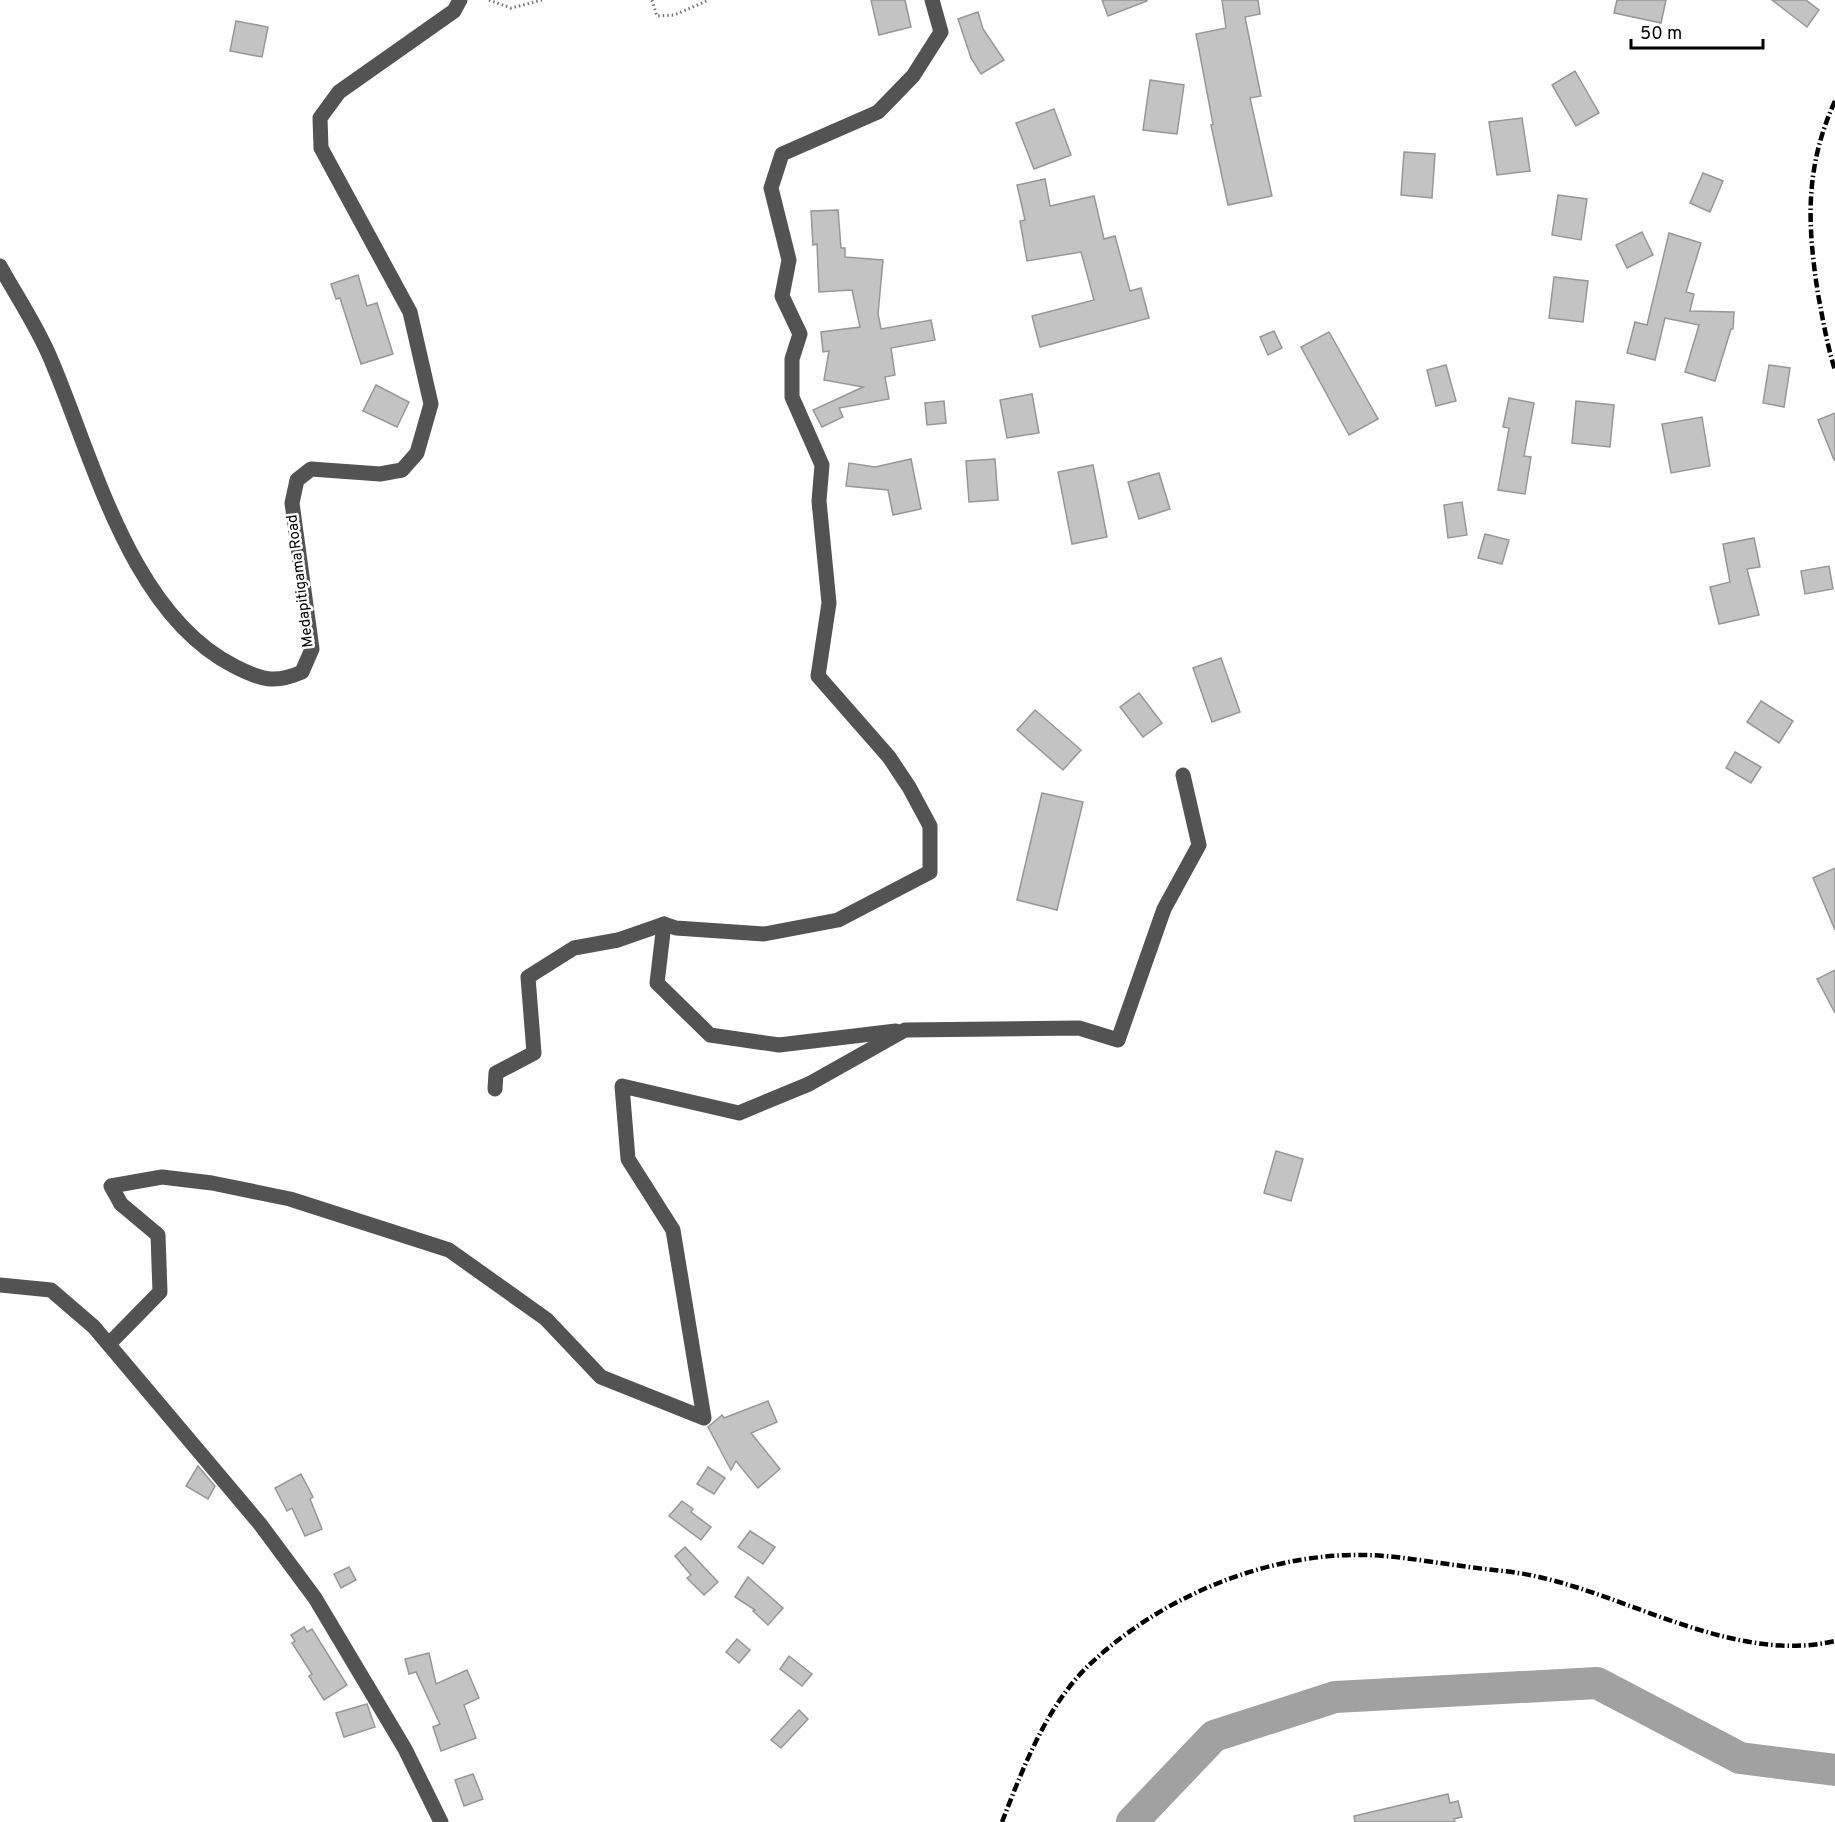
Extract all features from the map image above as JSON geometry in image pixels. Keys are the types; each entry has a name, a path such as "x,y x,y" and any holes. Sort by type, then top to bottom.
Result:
{"street":[{"name":"Medapitigama Road","path":"0,266 51,359 104,499 156,597 210,654 256,678 284,680 302,672 312,649 292,503 297,480 311,469 380,474 402,470 417,453 431,404 410,312 321,148 320,118 339,92 453,11 460,0"},
{"path":"495,1089 496,1073 534,1053 528,977 574,948 618,940 664,924 676,928 764,934 838,920 930,872 930,826 909,787 889,757 818,676 829,603 819,501 822,465 792,397 792,359 800,334 782,296 789,260 771,188 782,154 878,112 913,76 940,32 932,0"},
{"path":"664,924 657,983 710,1035 779,1045 905,1030 1079,1028 1118,1040 1164,909 1199,845 1183,775"},
{"path":"109,1344 160,1292 158,1235 121,1204 111,1186 162,1178 212,1183 290,1200 449,1250 546,1319 601,1377 704,1418 673,1230 628,1159 622,1086 739,1113 809,1084 905,1030"},
{"path":"0,1285 51,1290 94,1327 260,1524 315,1598 405,1749 441,1822"}],"path":[{"path":"489,0 511,8 542,0"},
{"path":"652,0 657,16 674,15 710,0"}],"building":[{"path":"871,0 905,0 911,27 879,35"},
{"path":"1102,0 1147,0 1147,1 1108,16"},
{"path":"1222,0 1258,0 1260,14 1245,17 1261,96 1250,98 1272,196 1228,205 1211,125 1213,124 1196,34 1226,28"},
{"path":"1617,0 1666,0 1661,23 1614,13"},
{"path":"1772,0 1806,0 1819,10 1807,27"},
{"path":"978,12 983,29 1004,60 981,74 971,58 958,19"},
{"path":"236,21 268,27 262,57 230,51"},
{"path":"1575,71 1599,113 1576,126 1552,85"},
{"path":"1150,80 1184,85 1177,134 1143,130"},
{"path":"1054,109 1071,155 1034,169 1016,123"},
{"path":"1522,118 1530,171 1497,175 1489,122"},
{"path":"1404,152 1435,154 1432,198 1401,195"},
{"path":"1703,173 1723,181 1710,212 1690,203"},
{"path":"1045,179 1050,206 1094,196 1104,239 1115,236 1130,291 1141,288 1149,318 1040,347 1032,316 1094,300 1081,252 1027,261 1020,221 1025,220 1017,185"},
{"path":"1558,195 1587,199 1581,240 1552,235"},
{"path":"838,210 841,248 845,248 845,257 883,260 878,314 881,329 931,320 935,340 891,348 895,375 885,377 889,399 839,408 843,417 822,427 813,410 863,387 824,380 829,351 823,352 821,332 860,327 852,290 819,292 817,244 813,245 811,211"},
{"path":"1642,232 1653,255 1627,268 1616,245"},
{"path":"1669,233 1701,243 1686,292 1694,294 1690,311 1734,312 1733,329 1731,329 1715,381 1685,372 1699,325 1665,318 1655,360 1627,353 1635,322 1647,325"},
{"path":"358,275 367,306 377,303 393,354 361,364 340,298 336,299 331,284"},
{"path":"1554,277 1588,281 1583,322 1549,318"},
{"path":"1274,331 1282,348 1268,355 1260,337"},
{"path":"1329,332 1378,419 1349,435 1301,347"},
{"path":"1446,365 1456,401 1436,406 1427,370"},
{"path":"1769,365 1790,368 1784,407 1763,403"},
{"path":"376,385 409,402 397,427 363,411"},
{"path":"1032,394 1039,433 1007,438 1000,400"},
{"path":"1509,398 1534,403 1524,456 1531,457 1525,494 1498,490 1509,428 1503,427"},
{"path":"944,401 946,423 927,425 925,403"},
{"path":"1576,401 1614,405 1610,447 1572,443"},
{"path":"1835,413 1835,460 1834,460 1818,420"},
{"path":"1702,417 1710,466 1671,473 1662,424"},
{"path":"911,459 921,509 893,515 888,490 846,486 849,463 875,467"},
{"path":"995,459 998,500 969,502 966,461"},
{"path":"1093,465 1107,537 1072,544 1058,472"},
{"path":"1159,473 1170,509 1139,519 1128,482"},
{"path":"1462,502 1467,535 1448,538 1444,505"},
{"path":"1485,534 1509,540 1502,564 1478,558"},
{"path":"1754,538 1760,567 1747,569 1759,615 1719,624 1710,587 1730,582 1723,544"},
{"path":"1829,566 1833,589 1805,594 1801,571"},
{"path":"1221,658 1240,712 1212,722 1193,668"},
{"path":"1139,693 1162,723 1143,737 1120,707"},
{"path":"1761,701 1793,721 1779,743 1747,722"},
{"path":"1035,710 1081,750 1063,770 1017,730"},
{"path":"1735,752 1761,767 1751,783 1726,768"},
{"path":"1042,793 1083,802 1057,910 1017,900"},
{"path":"1835,868 1835,930 1813,878"},
{"path":"1835,970 1835,1013 1817,979"},
{"path":"1276,1151 1303,1159 1291,1201 1264,1193"},
{"path":"768,1401 777,1422 751,1433 780,1469 758,1488 736,1461 731,1470 708,1427 722,1415 724,1418"},
{"path":"198,1466 215,1486 208,1499 186,1486"},
{"path":"708,1467 725,1478 714,1494 697,1484"},
{"path":"301,1474 313,1497 310,1499 322,1529 305,1536 292,1508 287,1511 275,1488"},
{"path":"682,1501 693,1509 691,1512 711,1527 701,1540 669,1516"},
{"path":"750,1531 775,1547 763,1564 738,1547"},
{"path":"685,1547 718,1582 704,1595 687,1578 691,1575 675,1556"},
{"path":"349,1567 356,1580 341,1588 334,1574"},
{"path":"748,1577 783,1608 768,1625 753,1611 755,1610 735,1597"},
{"path":"304,1627 307,1632 312,1629 347,1685 324,1700 309,1676 312,1674 292,1643 295,1641 291,1635"},
{"path":"737,1639 750,1650 739,1663 726,1652"},
{"path":"429,1653 436,1684 467,1670 479,1698 464,1705 476,1738 441,1751 433,1727 440,1724 416,1672 409,1674 405,1659"},
{"path":"789,1656 812,1674 802,1686 780,1669"},
{"path":"367,1704 375,1727 344,1737 336,1713"},
{"path":"799,1710 808,1719 781,1748 771,1740"},
{"path":"473,1774 483,1799 464,1806 455,1780"},
{"path":"1448,1794 1450,1803 1458,1801 1462,1817 1454,1819 1455,1822 1355,1822 1354,1816"}],"waterway":[{"path":"1132,1822 1214,1736 1335,1697 1597,1683 1740,1758 1835,1770"}],"railway":[{"path":"1835,101 1818,149 1811,196 1814,268 1827,342 1835,370"},
{"path":"1002,1822 1027,1760 1048,1719 1073,1682 1088,1666 1147,1620 1180,1601 1214,1585 1287,1562 1324,1557 1374,1555 1511,1572 1575,1587 1723,1636 1761,1644 1798,1646 1835,1641"}]}
